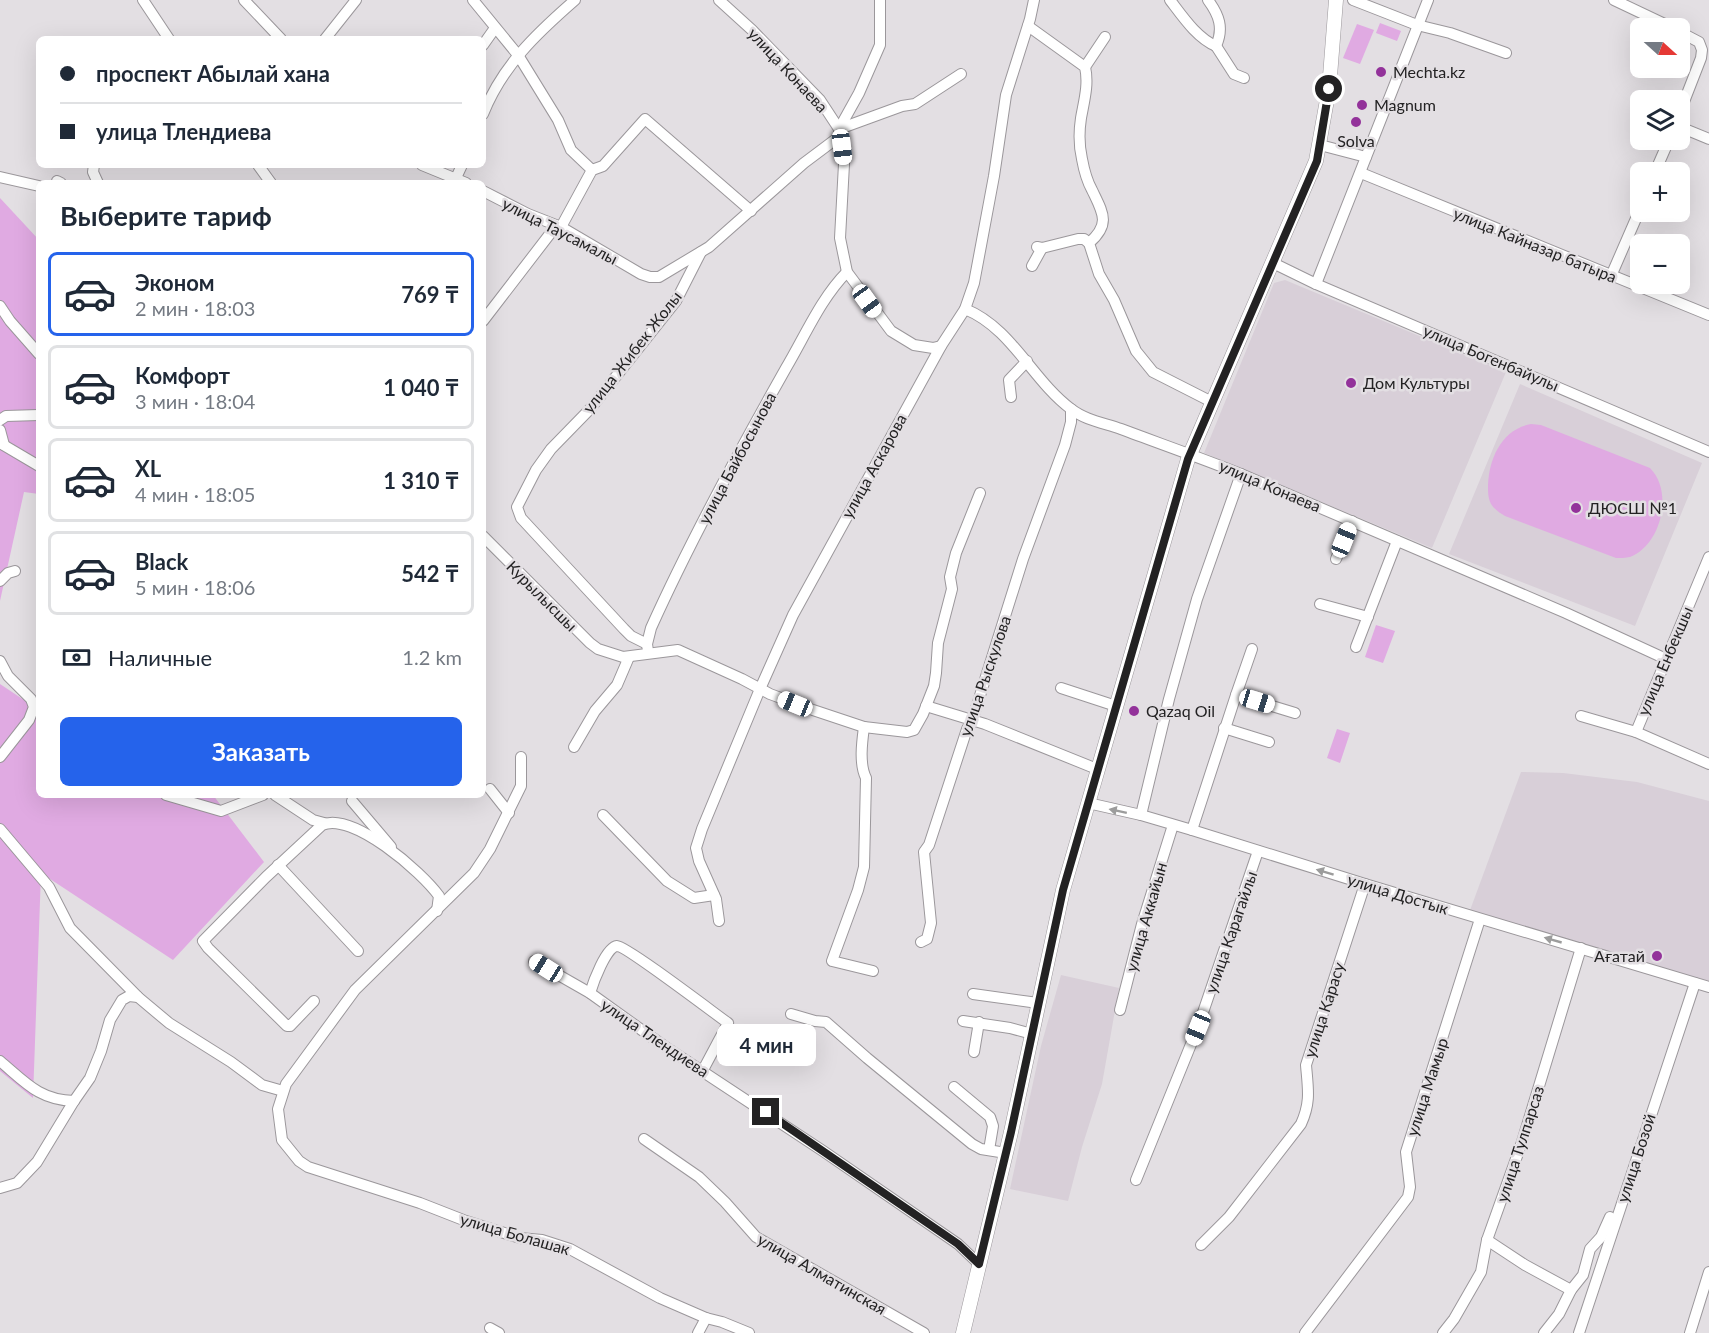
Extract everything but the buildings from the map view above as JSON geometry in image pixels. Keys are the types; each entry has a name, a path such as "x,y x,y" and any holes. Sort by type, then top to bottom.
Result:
{"main road":[{"path":"963,1333 1006,1153 1063,890 1191,454 1317,161 1329,89 1336,0"}],"street":[{"path":"143,0 167,36"},
{"path":"244,0 278,36"},
{"path":"327,36 356,0"},
{"path":"473,0 518,55 558,120 571,150 592,170"},
{"path":"486,108 500,79 518,55 537,33 575,0"},
{"name":"улица Конаева","path":"719,0 820,99 840,132 844,164 840,238 847,272 891,331 914,345 933,348 941,346"},
{"name":"улица Жибек Жолы","path":"650,651 624,629 521,518 517,507 536,470 551,449 590,408 676,301 701,252 840,132 880,45 880,0"},
{"name":"улица Аскарова","path":"719,921 714,895 699,861 696,848 702,829 793,615 819,564 941,346 965,309 979,261 1006,95 1034,0"},
{"path":"1170,0 1197,32 1207,42 1216,46 1234,74 1244,78"},
{"path":"1208,0 1220,20 1220,38 1216,46"},
{"path":"1353,0 1417,25 1450,33 1506,53"},
{"path":"1316,284 1428,0"},
{"path":"1614,0 1652,18"},
{"path":"1028,26 1085,67 1087,76 1080,130 1081,157 1092,190 1099,202 1103,222 1099,235 1089,243"},
{"path":"486,41 495,28"},
{"path":"1085,67 1104,37"},
{"path":"1689,90 1702,50 1699,42 1690,37"},
{"path":"840,132 902,106 915,104 961,74"},
{"path":"486,317 559,226 592,170 603,166 645,119 751,211"},
{"path":"1690,131 1709,139"},
{"path":"1320,145 1366,158"},
{"path":"431,168 459,180"},
{"name":"улица Кайназар батыра","path":"1360,173 1709,315"},
{"path":"0,177 36,185"},
{"name":"улица Таусамалы","path":"486,193 528,214 559,226 650,277 659,277 701,252"},
{"path":"1611,276 1634,222"},
{"path":"1032,266 1040,247 1078,239 1089,243 1099,274 1114,300 1136,351 1153,372 1212,402"},
{"name":"улица Богенбайулы","path":"1273,263 1316,284 1709,452"},
{"name":"улица Байбосынова","path":"650,651 651,628 664,599 747,438 816,317 839,280 847,272"},
{"path":"0,306 36,351"},
{"name":"улица Конаева","path":"965,309 992,325 1027,361 1049,389 1071,409 1100,423 1191,454 1241,474 1576,617 1666,659"},
{"path":"1011,397 1009,380 1027,361"},
{"name":"улица Рыскулова","path":"921,942 927,939 931,923 924,852 929,844 967,729 972,721 1023,559 1065,445 1071,422 1071,409"},
{"path":"0,420 6,416 36,415"},
{"path":"0,429 2,444 36,464"},
{"path":"1141,815 1169,699 1197,599 1241,474"},
{"path":"574,747 595,711 617,685 628,657 650,651 678,650 795,704 864,727 907,732 914,730 935,680 938,643 950,595 950,577 956,553 980,493"},
{"path":"1336,559 1352,521"},
{"name":"Курылысшы","path":"486,539 590,643 604,651 628,657"},
{"path":"1356,647 1397,541"},
{"name":"улица Енбекшы","path":"1636,732 1709,557"},
{"path":"0,581 8,573 15,571"},
{"path":"1320,604 1368,617"},
{"path":"1192,830 1252,649"},
{"path":"0,661 8,675 31,699 34,706 29,720 0,757"},
{"path":"1061,688 1116,706"},
{"path":"1236,695 1295,713"},
{"path":"926,706 985,724 1097,769"},
{"path":"1581,716 1636,732 1709,764"},
{"path":"864,727 862,743 866,778 864,867 832,961 873,972"},
{"path":"1224,728 1269,742"},
{"path":"0,829 49,887 70,928 138,997 169,1023 231,1062 262,1085 283,1091 305,1057 355,990 474,873 490,849 521,786 521,757"},
{"path":"490,789 508,813"},
{"path":"176,798 222,811 255,798"},
{"path":"280,798 313,820 324,824 343,824 397,854"},
{"path":"352,801 397,854 429,883 439,896 437,911"},
{"name":"улица Достык","path":"1088,803 1192,830 1709,987"},
{"path":"603,815 667,881 694,898 714,895"},
{"path":"314,1001 290,1026 287,1026 208,948 204,940 278,865 324,824"},
{"name":"улица Аккайын","path":"1120,1010 1142,924 1173,825"},
{"name":"улица Карагайлы","path":"1136,1179 1198,1028 1258,851"},
{"path":"278,865 358,951"},
{"name":"улица Карасу","path":"1202,1245 1229,1217 1301,1124 1308,1109 1306,1065 1365,884"},
{"name":"улица Мамыр","path":"1305,1333 1408,1197 1410,1187 1406,1152 1480,919"},
{"path":"590,993 603,962 612,948 622,947 643,961 728,1023 703,1070"},
{"name":"улица Тулпарсаз","path":"1443,1333 1454,1319 1481,1272 1487,1240 1522,1142 1581,948"},
{"name":"улица Тлендиева","path":"534,961 590,993 958,1244 979,1264"},
{"name":"улица Бозой","path":"1579,1333 1695,983"},
{"path":"974,994 1038,1003"},
{"path":"2,1190 17,1183 37,1162 90,1078 110,1020 122,1000 129,996 138,997"},
{"path":"791,1014 826,1022 972,1144 1006,1153"},
{"path":"967,1018 1032,1034"},
{"path":"974,1052 979,1022"},
{"path":"0,1061 40,1094 57,1100 74,1101"},
{"path":"954,1087 990,1118 993,1126 989,1150"},
{"name":"улица Болашак","path":"283,1091 279,1109 282,1140 299,1161 308,1167 520,1238 542,1240 570,1249 660,1298 748,1333"},
{"name":"улица Алматинская","path":"644,1139 699,1177 756,1237 924,1333"},
{"path":"1544,1333 1559,1314 1571,1290 1583,1275 1590,1249 1601,1237 1617,1202 1622,1202"},
{"path":"1487,1240 1525,1265 1571,1290"},
{"path":"1689,1333 1709,1272"},
{"path":"698,1333 706,1318"}],"shaded area":[{"path":"1380,23 1401,31 1397,41 1376,33"},
{"path":"1357,24 1374,30 1360,64 1343,58"},
{"path":"0,198 36,237 36,494 24,492 0,601"},
{"path":"1285,280 1506,372 1432,548 1204,453 1274,283"},
{"name":"ДЮСШ №1","path":"1520,384 1702,463 1635,626 1449,554"},
{"path":"1531,424 1541,425 1650,468 1661,490 1661,517 1650,541 1641,551 1630,557 1616,558 1505,516 1494,508 1489,499 1488,485 1494,455 1505,438 1512,432"},
{"path":"1376,625 1395,631 1383,663 1365,657"},
{"path":"0,684 36,708 36,798 215,798 264,862 173,960 41,873 33,1098 0,1071"},
{"path":"1337,729 1350,733 1340,763 1327,758"},
{"path":"1521,772 1563,773 1637,782 1709,801 1709,981 1469,913"},
{"path":"1061,975 1119,988 1102,1084 1068,1201 1010,1189 1041,1046"}],"place":[{"name":"Mechta.kz","path":"1381,72"},
{"name":"Magnum","path":"1362,105"},
{"name":"Solva","path":"1356,122"},
{"name":"Дом Культуры","path":"1351,383"},
{"name":"ДЮСШ №1","path":"1576,508"},
{"name":"Qazaq Oil","path":"1134,711"},
{"name":"Ағатай","path":"1657,956"}],"route":[{"path":"766,1112 958,1244 979,1264 1011,1132 1063,890 1188,459 1317,161 1329,89"}]}
